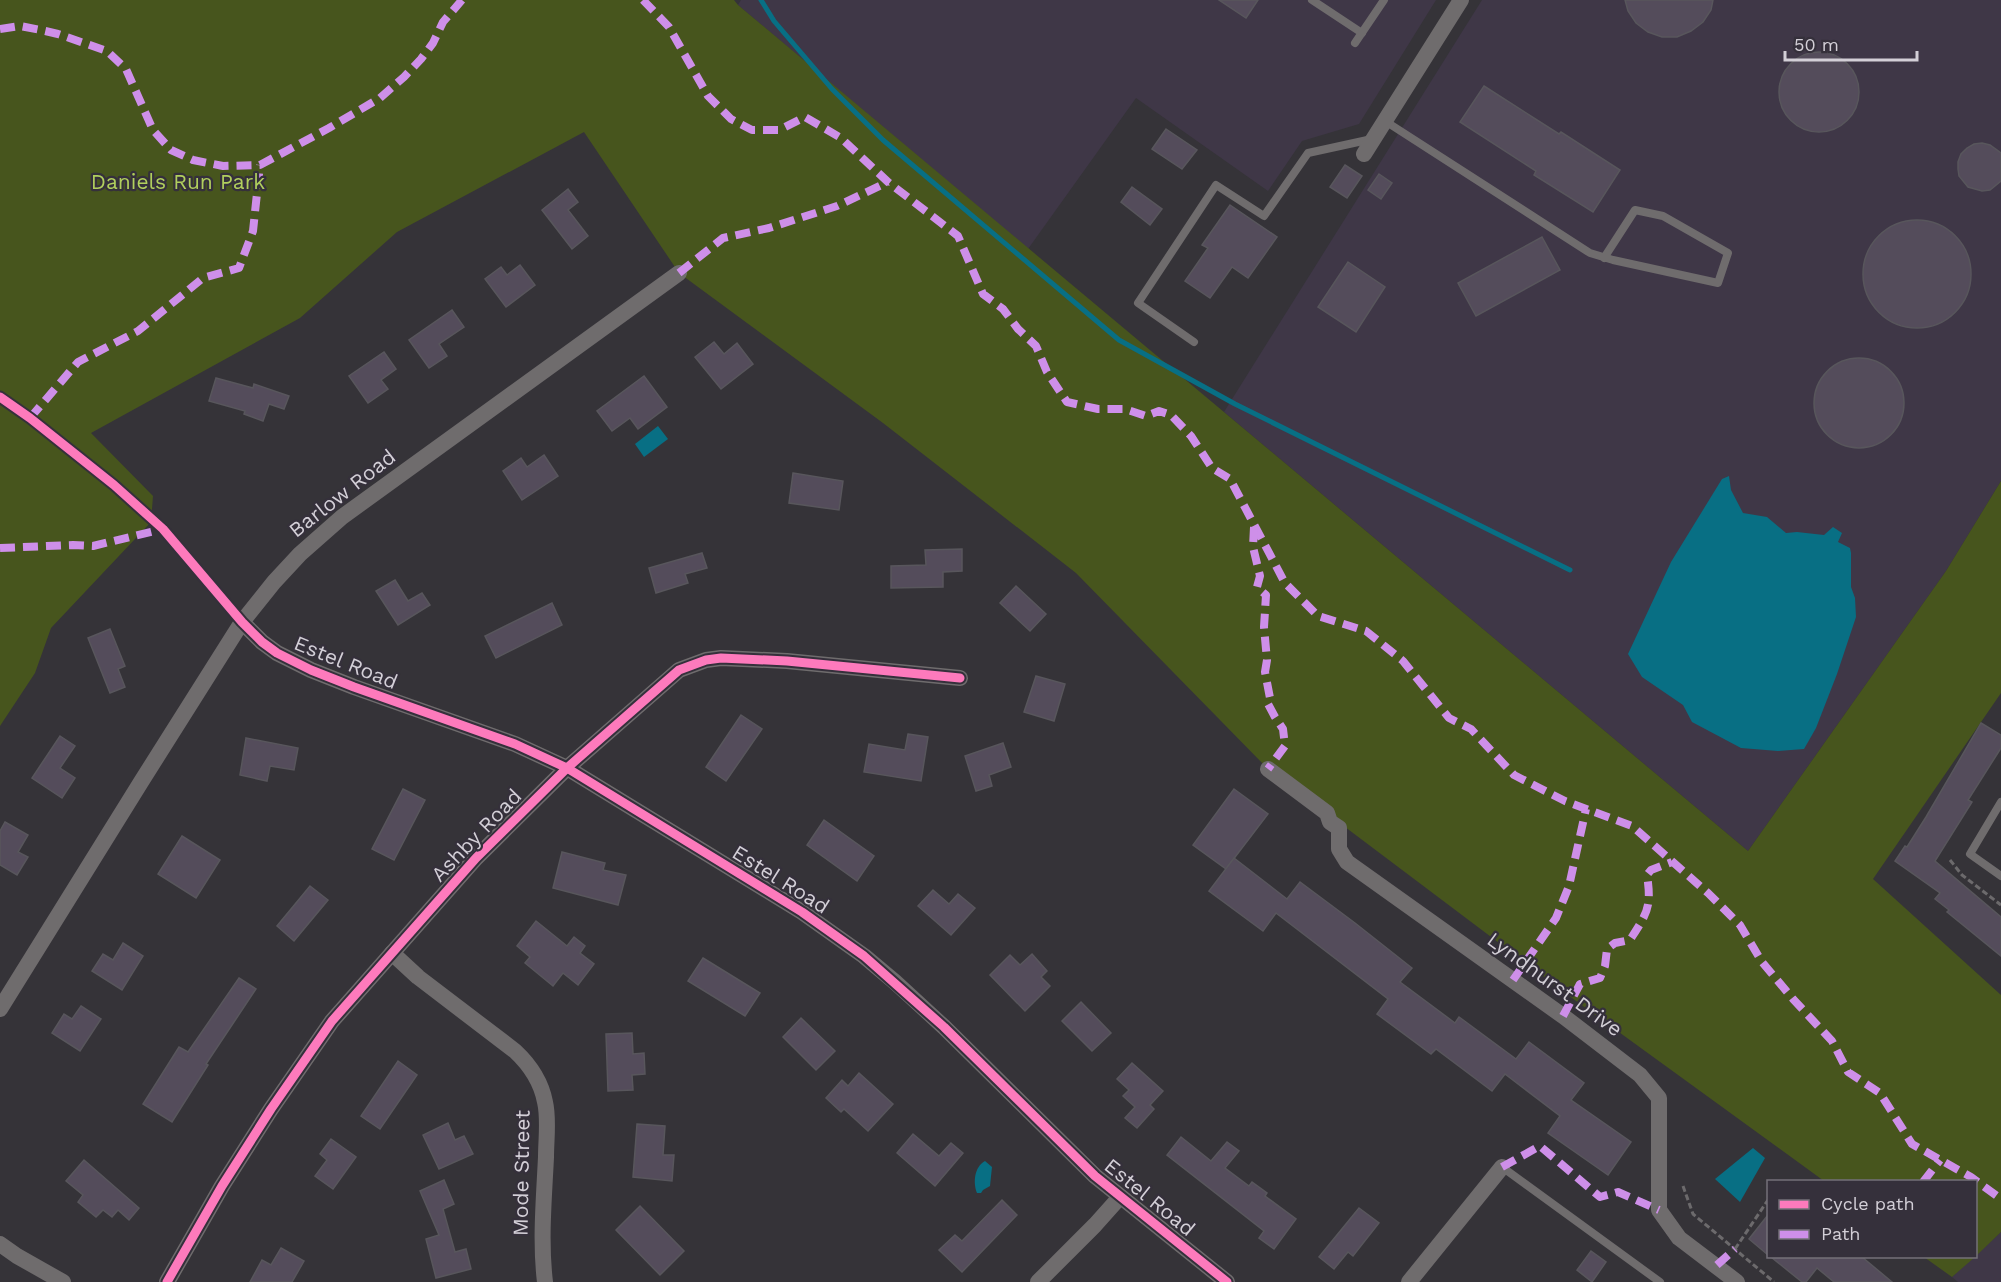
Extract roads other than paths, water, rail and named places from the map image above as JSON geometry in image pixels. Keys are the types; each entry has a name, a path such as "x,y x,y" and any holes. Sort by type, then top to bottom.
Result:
{"street":[{"path":"1364,154 1461,0"},
{"name":"Barlow Road","path":"0,1009 242,622 274,582 300,554 342,517 679,273"},
{"name":"Estel Road","path":"242,622 277,653 311,670 515,744 567,768 802,912 864,956 944,1027 1095,1176 1227,1282"},
{"name":"Ashby Road","path":"167,1282 222,1186 270,1109 333,1021 476,858 567,768 670,677 687,666 721,658 787,661 960,678"},
{"name":"Lyndhurst Drive","path":"1268,769 1327,813 1330,822 1339,828 1339,849 1347,862 1563,1016 1640,1075 1659,1098 1659,1210 1679,1238 1737,1282"},
{"name":"Mode Street","path":"392,953 418,977 515,1051 528,1064 538,1080 546,1102 547,1126 542,1256 545,1282"},
{"path":"1409,1282 1502,1167"},
{"path":"1038,1282 1120,1197"},
{"path":"0,1244 63,1282"}],"lane":[{"path":"1312,0 1362,33"},
{"path":"1356,43 1383,0"},
{"path":"1385,122 1590,253 1604,258 1718,283 1728,253 1663,216 1635,210 1604,258"},
{"path":"1194,342 1138,303 1216,185 1264,216 1308,153 1374,139"},
{"path":"2001,802 1970,854 2001,876"},
{"path":"1502,1167 1660,1282"}],"water":[{"path":"658,426 668,439 644,457 635,444"},
{"path":"1729,476 1731,490 1743,513 1767,517 1786,533 1824,535 1833,527 1842,533 1838,542 1850,548 1851,587 1855,598 1856,617 1816,728 1804,749 1778,751 1741,748 1692,722 1683,705 1642,677 1628,654 1671,562 1722,479"},
{"path":"1753,1148 1765,1158 1740,1202 1715,1179"},
{"path":"985,1161 992,1167 990,1186 981,1193 977,1193 975,1176"}],"waterway":[{"path":"761,0 774,21 832,89 883,140 1119,340 1235,404 1570,570"}],"park label":[{"name":"Daniels Run Park","path":"178,181"}]}
